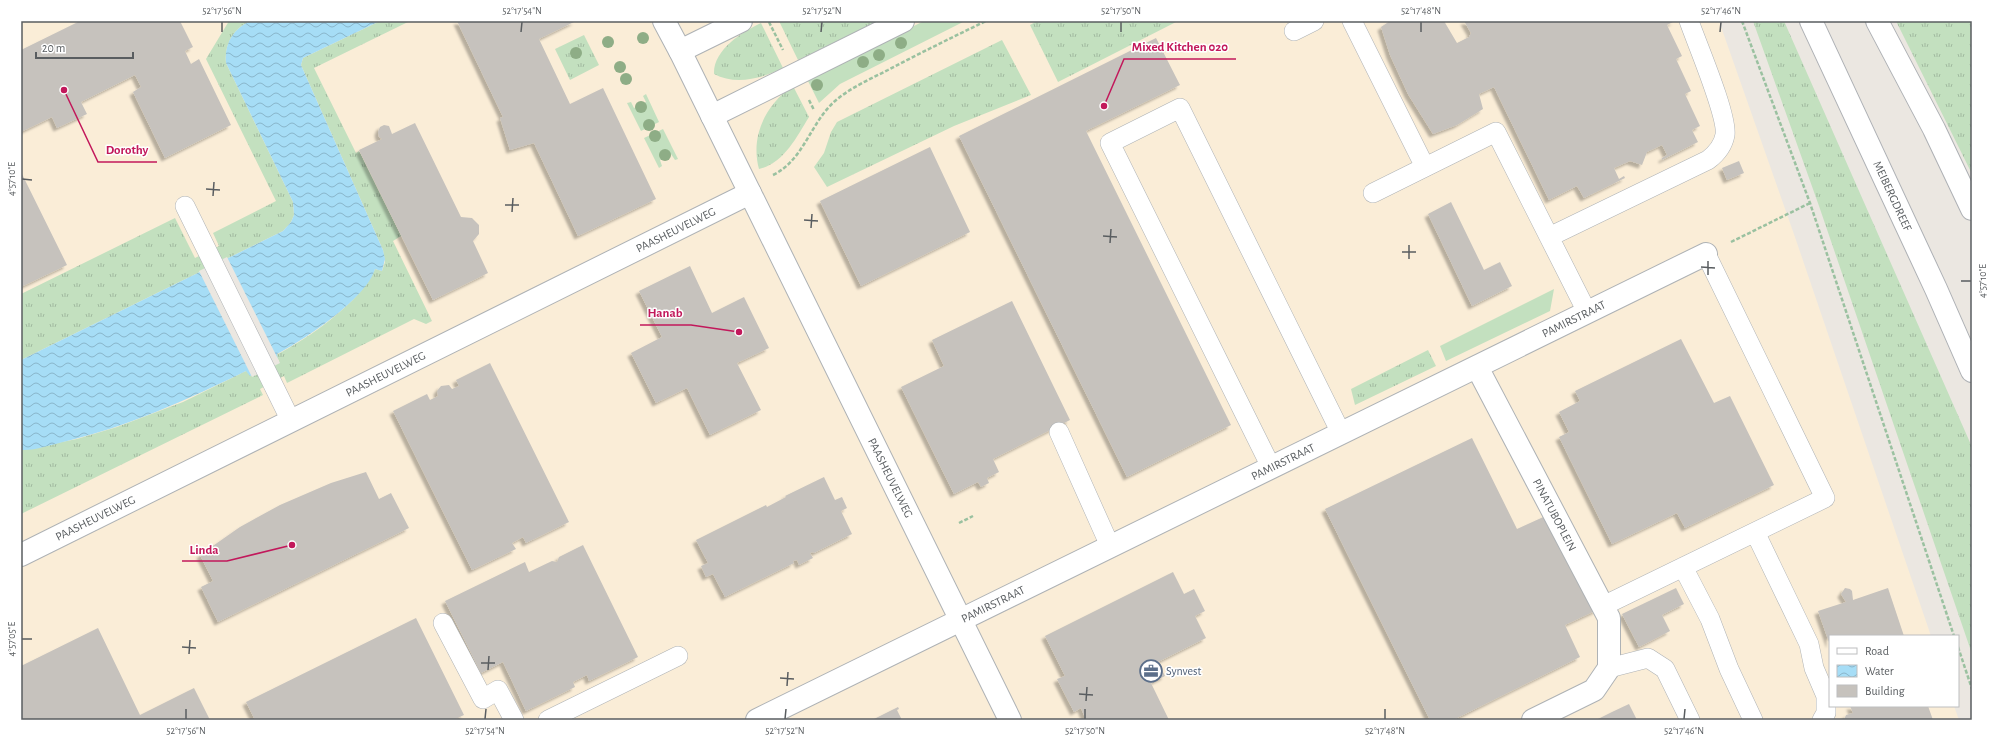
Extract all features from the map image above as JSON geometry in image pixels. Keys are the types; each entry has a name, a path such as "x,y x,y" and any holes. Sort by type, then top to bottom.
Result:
{"street":[{"name":"PAASHEUVELWEG","path":"664,21 1010,720"},
{"path":"680,51 741,21"},
{"path":"712,116 903,21"},
{"name":"MEIBERGDREEF","path":"1811,21 1936,289 1972,371"},
{"path":"1877,21 1934,129 1972,209"},
{"name":"PAASHEUVELWEG","path":"21,555 750,194"},
{"name":"PAMIRSTRAAT","path":"758,720 1706,254"},
{"name":"PINATUBOPLEIN","path":"1477,367 1609,618 1609,668"},
{"path":"1532,720 1594,690 1609,668"}],"lane":[{"path":"1294,31 1314,21"},
{"path":"1352,21 1425,167"},
{"path":"1549,237 1708,160 1716,154 1722,145 1725,131 1723,115 1689,21"},
{"path":"1271,467 1110,142 1180,108 1341,433"},
{"path":"1373,193 1496,132 1587,312"},
{"path":"185,206 291,422"},
{"path":"1603,606 1826,498 1706,254"},
{"path":"1058,432 1110,546"},
{"path":"1755,532 1809,644 1814,668 1826,696 1826,713 1822,720"},
{"path":"1683,567 1710,619 1729,669 1753,720"},
{"path":"443,623 483,699 498,690 514,720"},
{"path":"548,720 678,656"},
{"path":"1609,668 1648,658 1665,669 1690,720"}],"path":[{"path":"769,21 784,52"},
{"path":"750,194 766,178 785,169 802,148 835,100 860,84 986,21"},
{"path":"1742,21 1810,203 1954,635"},
{"path":"1706,254 1810,203"},
{"path":"959,523 973,516"},
{"path":"1959,650 1972,689"}],"shaded area":[{"path":"21,21 1719,21 1796,240 1931,635 1829,635 1829,707 1954,707 1959,720 21,720"}],"green space":[{"path":"229,21 250,21 239,28 231,38 228,44 226,63 293,202 294,215 291,222 283,231 21,360 21,294 175,218 195,258 219,246 213,233 276,201 206,59"},
{"path":"380,21 410,21 314,68 356,153 359,151 401,236 393,241 432,321 426,324 414,319 287,383 284,376 260,389 263,395 21,514 21,450 77,439 117,427 183,402 246,371 279,361 276,355 303,339 333,318 359,294 375,269 382,271 385,262 383,250 301,65 303,58"},
{"path":"779,21 879,21 798,60"},
{"path":"924,21 965,21 840,84 819,103 807,79"},
{"path":"1037,21 1178,21 1058,82 1030,25"},
{"path":"1753,21 1784,21 1972,447 1972,654 1819,206"},
{"path":"1896,21 1972,21 1972,174"},
{"path":"761,23 783,68 767,75 740,80 722,78 714,74 718,57 723,50 746,31"},
{"path":"584,35 599,65 570,80 555,49"},
{"path":"1002,40 1031,95 954,126 827,187 814,167 824,153 831,132 837,122"},
{"path":"793,86 809,117 788,149 776,161 759,169 757,145 762,122 775,102 783,93"},
{"path":"646,94 659,122 641,131 627,103 631,102 634,108 646,102 643,96"},
{"path":"663,129 678,159 675,160 671,154 660,160 662,166 659,168 644,138"},
{"path":"1554,289 1550,311 1446,361 1440,346"},
{"path":"1428,350 1436,366 1355,405 1351,389"}],"water":[{"path":"250,21 380,21 303,58 301,65 383,250 385,259 382,271 375,269 370,280 360,293 333,318 277,354 278,362 250,376 246,371 156,412 110,429 42,448 21,450 21,360 283,231 291,222 294,215 293,202 226,63 228,43 239,28"}],"pier":[{"path":"227,257 280,363 252,377 199,271"}],"building":[{"path":"80,21 180,21 193,47 185,51 191,64 199,59 231,125 165,158 133,92 141,87 135,75 81,102 87,114 57,128 52,117 21,132 21,50"},
{"path":"457,21 576,21 539,39 570,104 603,88 656,199 578,236 534,143 510,150 500,118 503,117"},
{"path":"1390,21 1444,21 1457,43 1469,37 1471,33 1464,21 1675,21 1667,25 1682,56 1676,59 1691,91 1685,94 1700,126 1692,130 1698,142 1662,160 1662,158 1667,155 1662,145 1647,152 1642,165 1630,161 1614,168 1619,179 1624,176 1625,178 1584,198 1577,186 1549,200 1494,87 1479,94 1483,109 1457,125 1433,134 1408,94 1390,55 1381,27"},
{"path":"1156,38 1180,85 1086,131 1231,425 1127,477 959,136"},
{"path":"415,123 461,217 472,218 479,225 479,234 473,241 488,273 433,300 359,150 382,139 379,137 378,132 380,127 384,125 389,126 392,134"},
{"path":"930,147 970,232 861,286 820,201"},
{"path":"1739,161 1744,173 1727,180 1722,168"},
{"path":"21,172 67,265 21,287"},
{"path":"1451,202 1484,270 1500,262 1512,286 1472,306 1428,214"},
{"path":"690,266 712,313 744,297 769,348 737,363 761,410 710,435 687,388 656,403 631,353 662,337 639,291"},
{"path":"1012,301 1070,420 993,459 999,472 987,478 989,483 981,487 978,482 954,494 901,387 944,366 932,340"},
{"path":"1681,339 1714,403 1730,396 1774,485 1685,528 1677,513 1612,544 1559,437 1569,432 1559,412 1580,401 1575,391"},
{"path":"490,363 569,522 526,543 523,537 512,543 516,549 472,570 393,411 427,394 430,400 438,396 437,391 441,386 449,385 452,389 459,386 456,380"},
{"path":"1472,438 1517,529 1550,514 1597,610 1565,625 1580,657 1453,720 1430,720 1325,509"},
{"path":"366,472 379,499 391,493 409,528 218,622 201,587 213,581 200,555 240,527 280,505 331,483"},
{"path":"824,477 835,500 842,497 847,508 841,511 852,534 814,553 810,553 813,558 799,565 797,560 793,561 794,563 725,597 713,574 706,577 701,566 708,563 696,540 766,505 767,507 786,497 785,496"},
{"path":"583,545 638,657 589,681 587,675 573,682 575,687 526,711 503,662 481,673 445,601 525,562 529,572 552,561 557,562 559,557"},
{"path":"1173,572 1184,594 1194,589 1205,611 1195,616 1206,638 1158,662 1165,676 1151,683 1169,720 1086,720 1081,708 1074,712 1057,679 1065,676 1045,636"},
{"path":"1676,588 1684,604 1662,615 1670,631 1639,647 1622,614"},
{"path":"1845,588 1850,589 1852,591 1853,600 1888,588 1904,635 1829,635 1829,642 1818,611 1846,602 1841,594"},
{"path":"416,618 464,715 453,720 255,720 246,702"},
{"path":"98,628 140,715 194,688 210,720 21,720 21,666"},
{"path":"1629,704 1637,720 1596,720 1612,712"},
{"path":"898,707 899,709 897,710 902,720 872,720"},
{"path":"1850,707 1928,707 1933,720 1844,720 1846,715 1853,713"}],"place":[{"name":"Dorothy","path":"64,90"},
{"name":"Mixed Kitchen 020","path":"1104,106"},
{"name":"Hanab","path":"739,332"},
{"name":"Linda","path":"292,545"},
{"name":"Synvest","path":"1151,671"}]}
